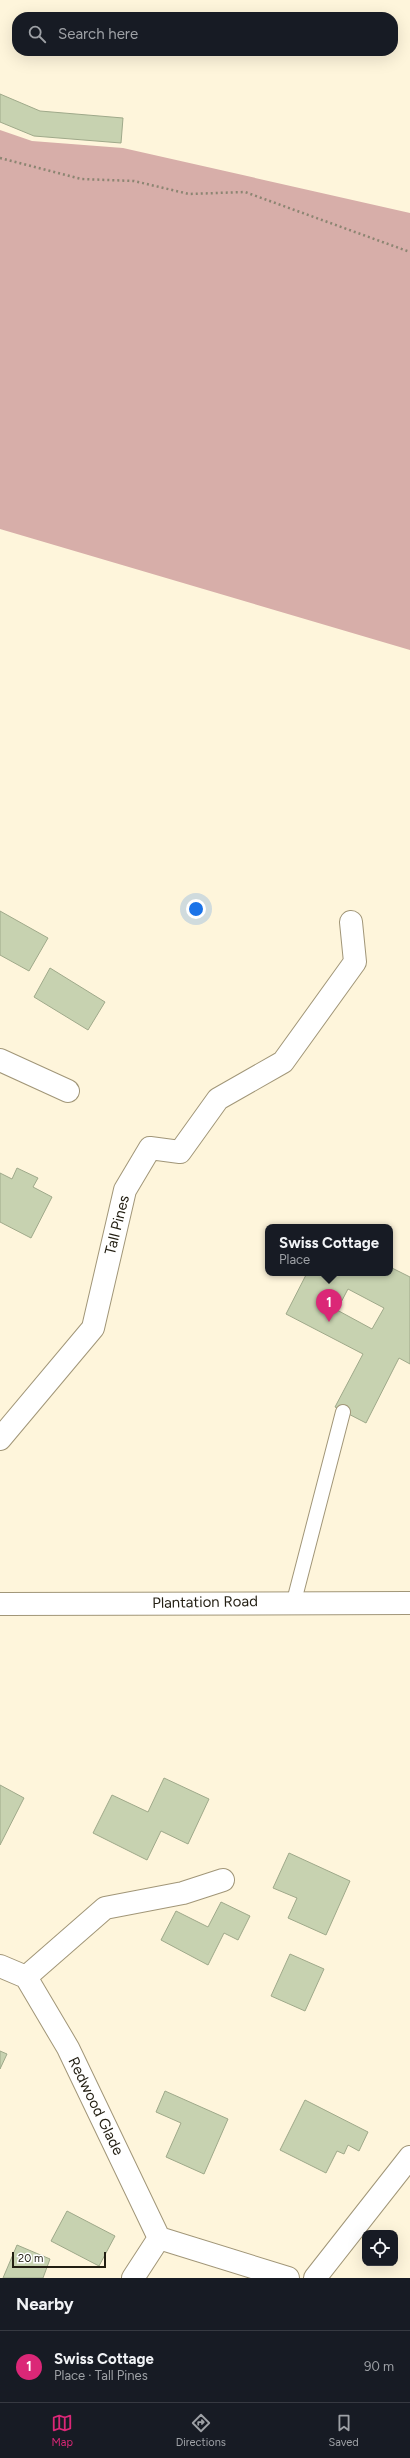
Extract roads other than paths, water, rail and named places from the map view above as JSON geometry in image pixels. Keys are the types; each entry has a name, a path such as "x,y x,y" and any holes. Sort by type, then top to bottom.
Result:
{"street":[{"name":"Tall Pines","path":"0,1439 93,1328 125,1190 150,1148 180,1152 218,1099 283,1062 354,962 351,922"},
{"path":"0,1060 68,1091"},
{"name":"Plantation Road","path":"0,1604 294,1601 410,1603"},
{"path":"0,1966 26,1978 106,1908 183,1893 224,1880"},
{"name":"Redwood Glade","path":"26,1978 68,2048 159,2238"},
{"path":"315,2278 410,2156"},
{"path":"133,2278 159,2238 288,2278"}],"lane":[{"path":"294,1601 343,1412"}],"place":[{"name":"Swiss Cottage","path":"329,1322"}]}
